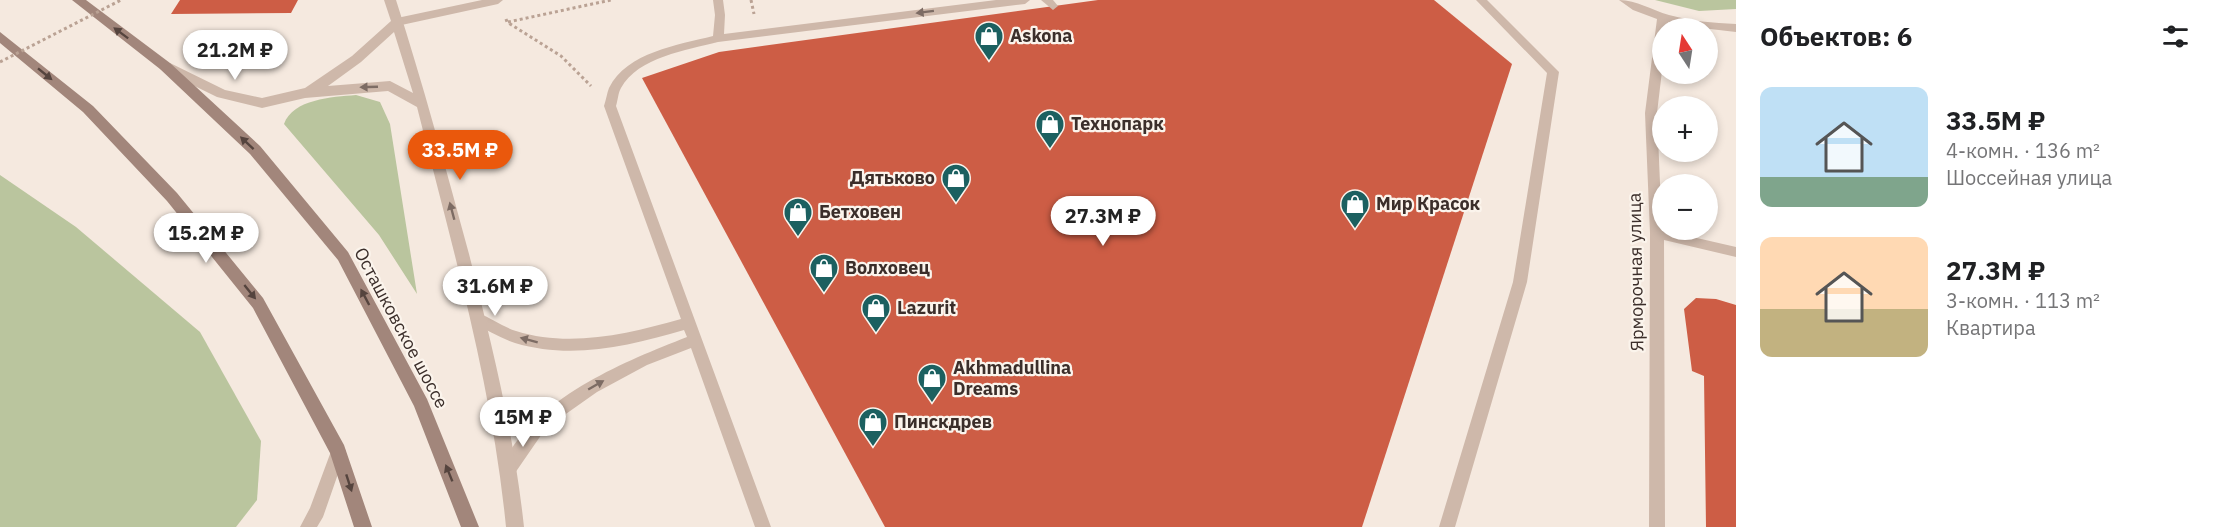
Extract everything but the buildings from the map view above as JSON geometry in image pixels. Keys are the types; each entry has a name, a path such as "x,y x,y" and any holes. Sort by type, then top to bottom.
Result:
{"main road":[{"name":"Осташковское шоссе","path":"78,0 165,66 255,150 343,256 421,404 470,527"},
{"path":"0,36 88,109 187,215 258,303 338,451 363,527"}],"street":[{"path":"390,0 423,104 492,375 509,468 515,527"},
{"path":"305,93 342,72 365,54 397,22"},
{"path":"165,66 222,94 262,103 305,93 390,86 423,104"}],"lane":[{"path":"397,22 498,0"},
{"path":"718,0 720,15 718,38"},
{"path":"763,527 610,106 615,88 628,71 656,56 718,38 1025,0"},
{"path":"1447,527 1520,282 1553,72 1481,0"},
{"path":"1624,0 1663,17 1701,26 1736,28"},
{"name":"Ярморочная улица","path":"1654,174 1651,113 1663,17"},
{"name":"Ярморочная улица","path":"1657,240 1657,527"},
{"path":"1686,240 1736,252"},
{"path":"478,319 530,341 577,346 628,340 689,323"},
{"path":"509,468 542,423 592,387 642,361 695,340"},
{"path":"308,527 317,512 338,451"}],"path":[{"path":"0,62 121,0"},
{"path":"610,106 561,56 507,22 611,0"}],"green space":[{"path":"1655,0 1736,0 1736,9 1699,11"},
{"path":"356,95 380,102 390,124 417,294 379,235 284,124 296,109 304,104 325,98"},
{"path":"0,175 76,227 200,332 261,441 257,500 236,527 0,527"}],"place":[{"name":"Askona","path":"989,62"},
{"name":"Технопарк","path":"1050,150"},
{"name":"Дятьково","path":"956,204"},
{"name":"Мир Красок","path":"1355,230"},
{"name":"Бетховен","path":"798,238"},
{"name":"Волховец","path":"824,294"},
{"name":"Lazurit","path":"876,334"},
{"name":"Akhmadullina Dreams","path":"932,404"},
{"name":"Пинскдрев","path":"873,448"}]}
